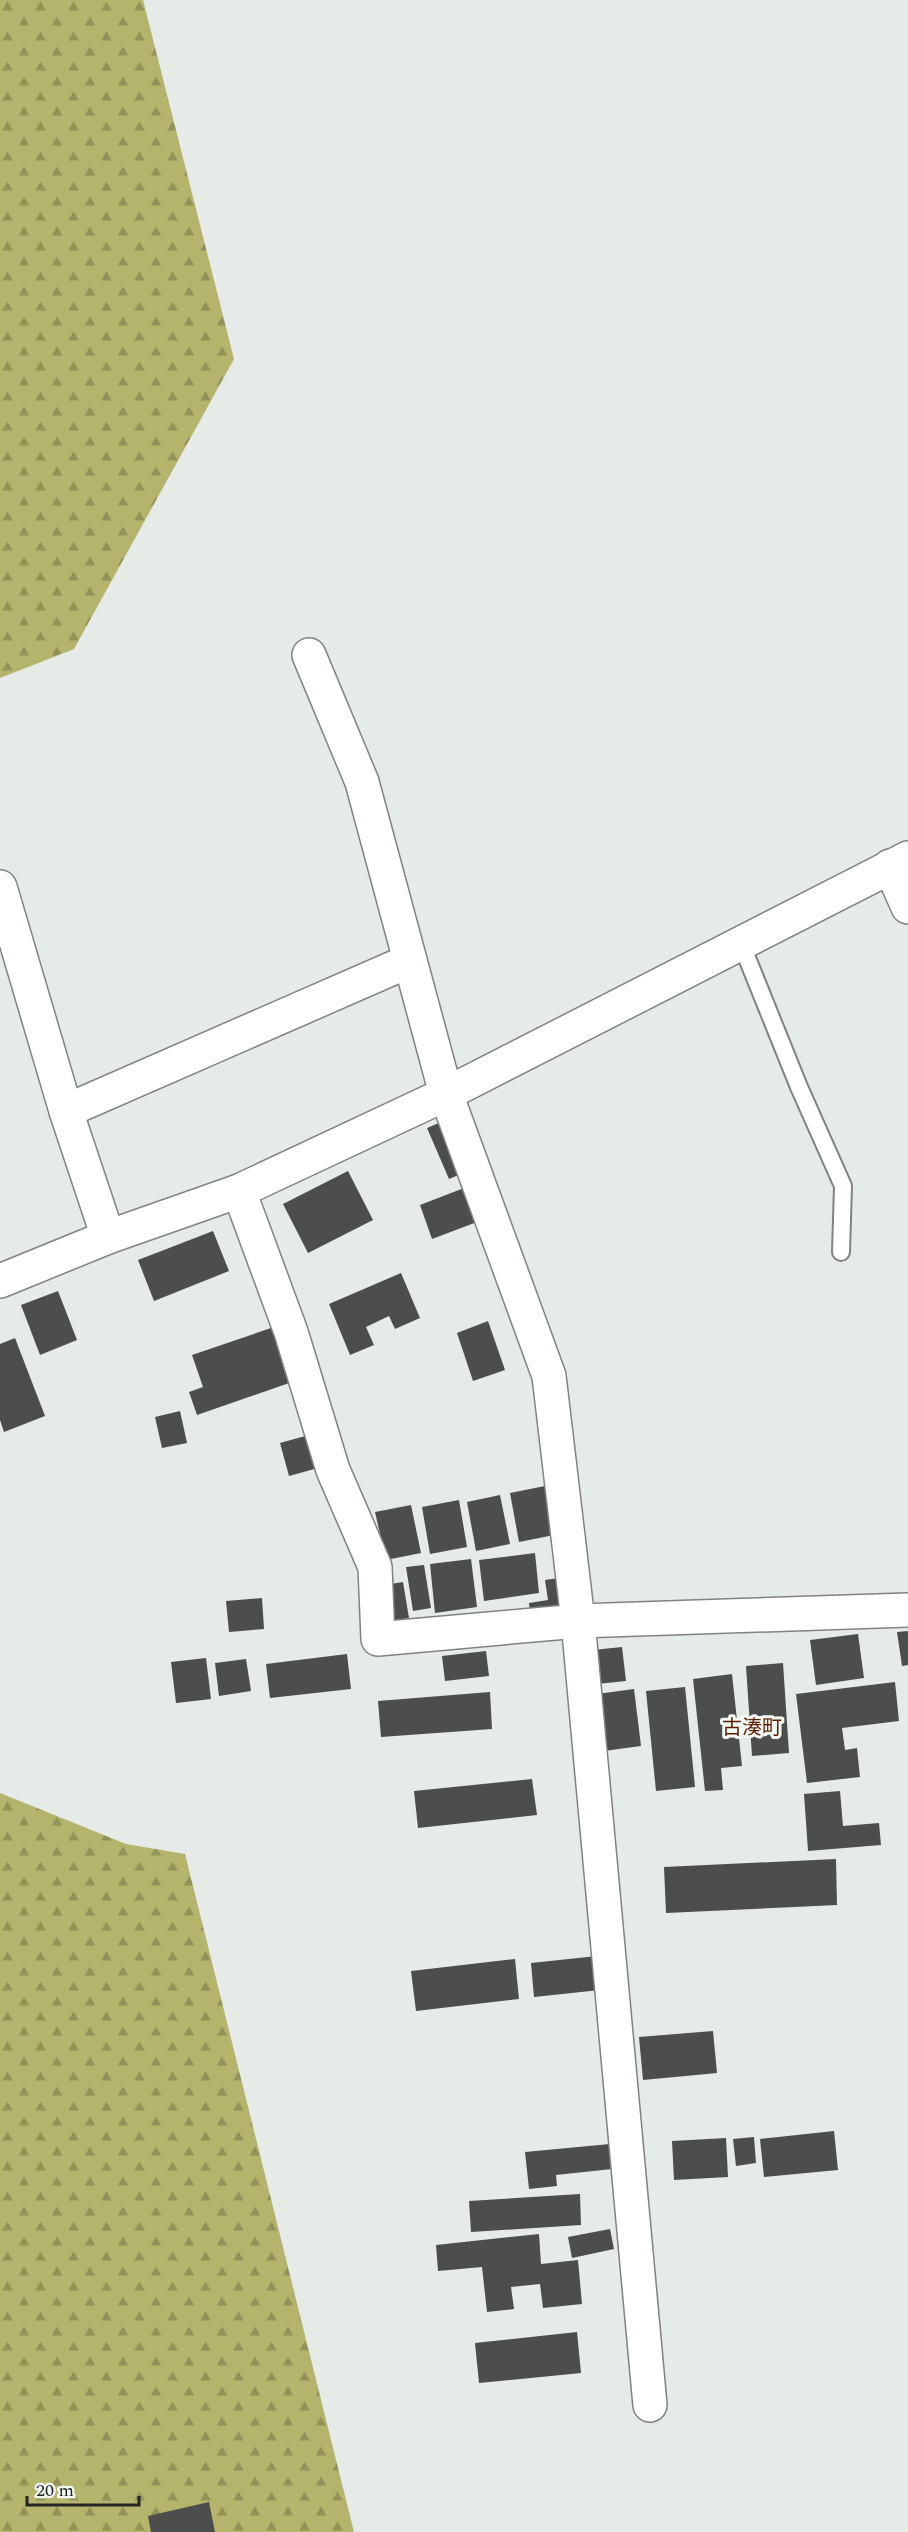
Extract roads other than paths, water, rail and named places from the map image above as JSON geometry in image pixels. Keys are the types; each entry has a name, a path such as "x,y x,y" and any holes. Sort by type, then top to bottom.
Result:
{"street":[{"path":"309,655 362,782 446,1094 549,1376 578,1621 650,2405"},
{"path":"0,1281 108,1237 239,1191 446,1094 899,862 908,907"},
{"path":"0,887 66,1111 108,1237"},
{"path":"66,1111 409,961"},
{"path":"239,1191 291,1332 333,1470 375,1567 378,1639 578,1621 908,1610"}],"lane":[{"path":"741,943 799,1087 843,1186 841,1252"}],"district":[{"name":"古湊町","path":"752,1728"}]}
